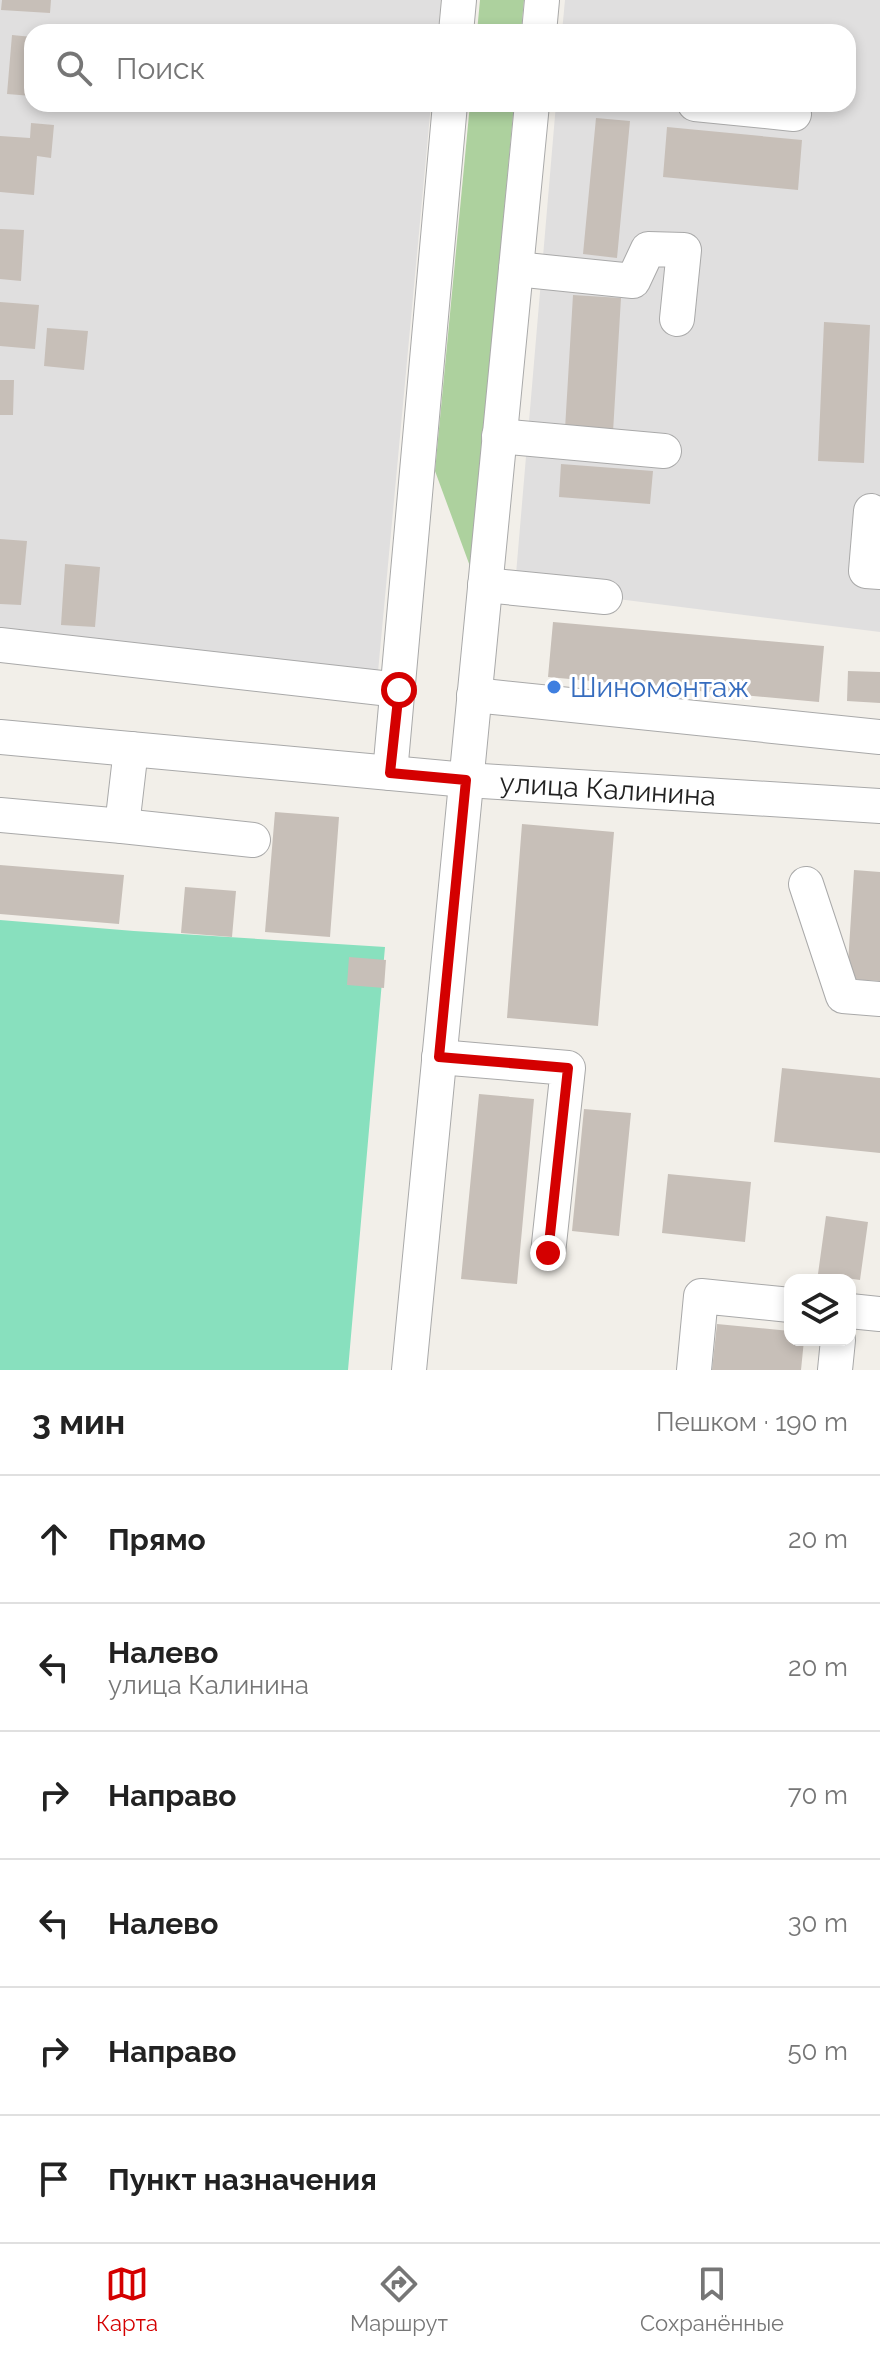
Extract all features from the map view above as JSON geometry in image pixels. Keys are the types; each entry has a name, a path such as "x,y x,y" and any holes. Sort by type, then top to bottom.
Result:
{"street":[{"path":"457,24 459,0"},
{"path":"540,24 542,0"},
{"path":"390,773 449,112"},
{"path":"409,1370 531,112"},
{"path":"774,112 794,114"},
{"path":"516,269 633,281 648,249 684,250 677,319"},
{"path":"499,436 664,451"},
{"path":"871,511 866,571 880,572"},
{"path":"485,585 605,597"},
{"path":"0,645 399,690"},
{"path":"474,695 880,737"},
{"name":"улица Калинина","path":"0,737 466,780 880,806"},
{"path":"122,826 131,749"},
{"path":"0,815 253,840"},
{"path":"806,884 843,996 880,999"},
{"path":"439,1057 568,1068 548,1253"},
{"path":"694,1370 701,1296 784,1304"},
{"path":"856,1312 880,1314"},
{"path":"835,1370 837,1346"}],"shaded area":[{"path":"0,0 441,0 439,24 24,24 24,112 430,112 378,672 0,636"},
{"path":"565,0 880,0 880,632 515,586 555,112 856,112 856,24 563,24"}],"green space":[{"path":"480,0 524,0 522,24 478,24"},
{"path":"469,112 513,112 471,569 435,471"},
{"path":"0,920 385,947 348,1370 0,1370"}],"building":[{"path":"2,0 51,0 50,13 1,10"},
{"path":"12,35 24,36 24,95 7,94"},
{"path":"596,118 630,121 617,258 583,254"},
{"path":"31,123 54,125 51,158 37,156 34,195 0,192 0,136 30,138"},
{"path":"667,127 802,140 798,190 663,177"},
{"path":"0,229 24,230 21,281 0,279"},
{"path":"573,295 621,298 613,432 565,429"},
{"path":"0,302 39,305 35,349 0,346"},
{"path":"824,322 870,325 864,463 818,461"},
{"path":"47,328 88,331 84,370 44,366"},
{"path":"0,380 14,380 13,415 0,415"},
{"path":"561,464 653,471 650,504 559,497"},
{"path":"0,539 27,541 21,605 0,604"},
{"path":"65,564 100,567 95,627 61,625"},
{"path":"553,622 824,646 819,702 548,677"},
{"path":"848,671 880,672 880,703 847,701"},
{"path":"275,812 339,817 330,937 265,932"},
{"path":"522,824 614,832 598,1026 507,1018"},
{"path":"0,865 124,875 119,924 0,914"},
{"path":"854,870 880,872 880,981 847,979"},
{"path":"185,887 236,891 232,937 181,933"},
{"path":"349,957 386,960 384,988 347,985"},
{"path":"782,1068 880,1078 880,1153 774,1142"},
{"path":"479,1094 534,1099 517,1284 461,1279"},
{"path":"584,1109 631,1113 619,1236 572,1231"},
{"path":"668,1174 751,1182 745,1242 662,1233"},
{"path":"826,1216 868,1222 860,1280 856,1279 856,1274 818,1274"},
{"path":"717,1324 784,1330 784,1346 803,1346 801,1370 712,1370"}],"place":[{"name":"Шиномонтаж","path":"554,687"}],"route":[{"path":"399,690 390,773 466,780 439,1057 568,1068 548,1253"}]}
